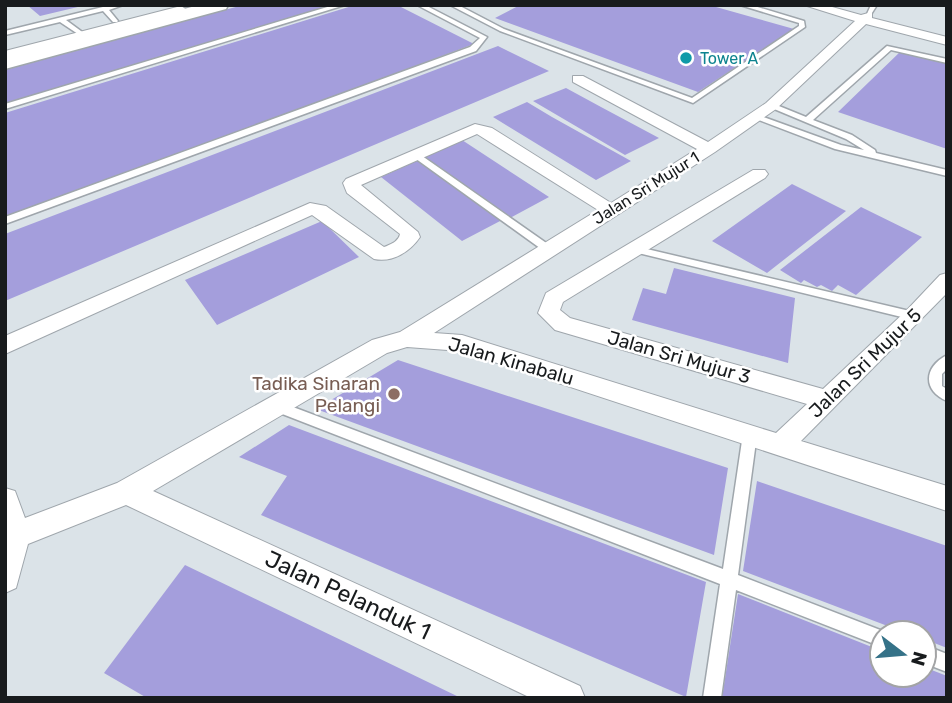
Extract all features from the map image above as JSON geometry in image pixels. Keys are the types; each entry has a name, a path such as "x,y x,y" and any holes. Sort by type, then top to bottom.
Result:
{"main road":[{"path":"5,63 220,5"}],"street":[{"path":"5,55 176,5"},
{"path":"5,48 201,5"},
{"path":"810,5 868,13 947,41"},
{"path":"830,5 947,35"},
{"name":"Jalan Sri Mujur 1","path":"407,339 709,149 771,106 868,13"},
{"path":"578,79 709,149"},
{"path":"5,346 310,209 320,210 381,254 390,253 406,244 410,237 409,232 353,189 352,183 475,129 486,131 610,210"},
{"path":"634,249 759,174"},
{"name":"Jalan Sri Mujur 3","path":"634,249 553,298 549,313 563,324 828,400"},
{"name":"Jalan Sri Mujur 5","path":"781,444 914,316 947,280"},
{"name":"Jalan Kinabalu","path":"5,500 9,558 380,346 407,339 462,344 947,499"},
{"name":"Jalan Pelanduk 1","path":"127,492 568,698"}],"lane":[{"path":"5,33 120,5"},
{"path":"5,107 342,5"},
{"path":"5,221 473,50 480,45 484,37 420,5"},
{"path":"453,5 502,30 692,101 699,99 802,27 802,22 793,18 743,5"},
{"path":"105,9 115,21"},
{"path":"62,19 79,33"},
{"path":"808,120 890,48 947,61"},
{"path":"771,106 849,137 878,155"},
{"path":"755,117 838,147 947,173"},
{"path":"813,138 825,127"},
{"path":"415,154 548,248"},
{"path":"634,249 914,316"},
{"path":"947,360 936,373 936,388 947,396"},
{"path":"277,405 868,633"},
{"path":"712,698 750,434"}],"building":[{"path":"27,5 82,5 82,6 40,16"},
{"path":"243,5 339,5 5,107 5,70"},
{"path":"355,5 397,5 474,44 5,220 5,113"},
{"path":"520,5 709,5 794,29 698,92 495,18"},
{"path":"498,46 549,71 5,301 5,234"},
{"path":"901,51 947,64 947,149 838,112"},
{"path":"566,88 659,138 625,155 533,101"},
{"path":"527,102 631,161 596,180 493,117"},
{"path":"462,140 549,197 510,218 424,156"},
{"path":"419,160 502,220 462,241 381,177"},
{"path":"792,184 846,211 767,273 712,241"},
{"path":"861,207 922,237 856,295 838,285 832,291 804,280 801,283 780,270"},
{"path":"322,221 359,257 217,325 185,280"},
{"path":"674,268 795,298 788,363 632,320 643,288 666,294"},
{"path":"398,360 728,468 714,555 316,409"},
{"path":"289,425 706,582 686,697 261,515 287,476 239,457"},
{"path":"757,481 947,546 947,648 938,644 938,619 869,619 743,571"},
{"path":"185,565 461,698 147,698 104,673"},
{"path":"738,594 868,645 868,689 938,689 938,672 947,676 947,698 722,698"}],"place":[{"name":"Tower A","path":"686,58"},
{"name":"Tadika Sinaran Pelangi","path":"394,394"}]}
